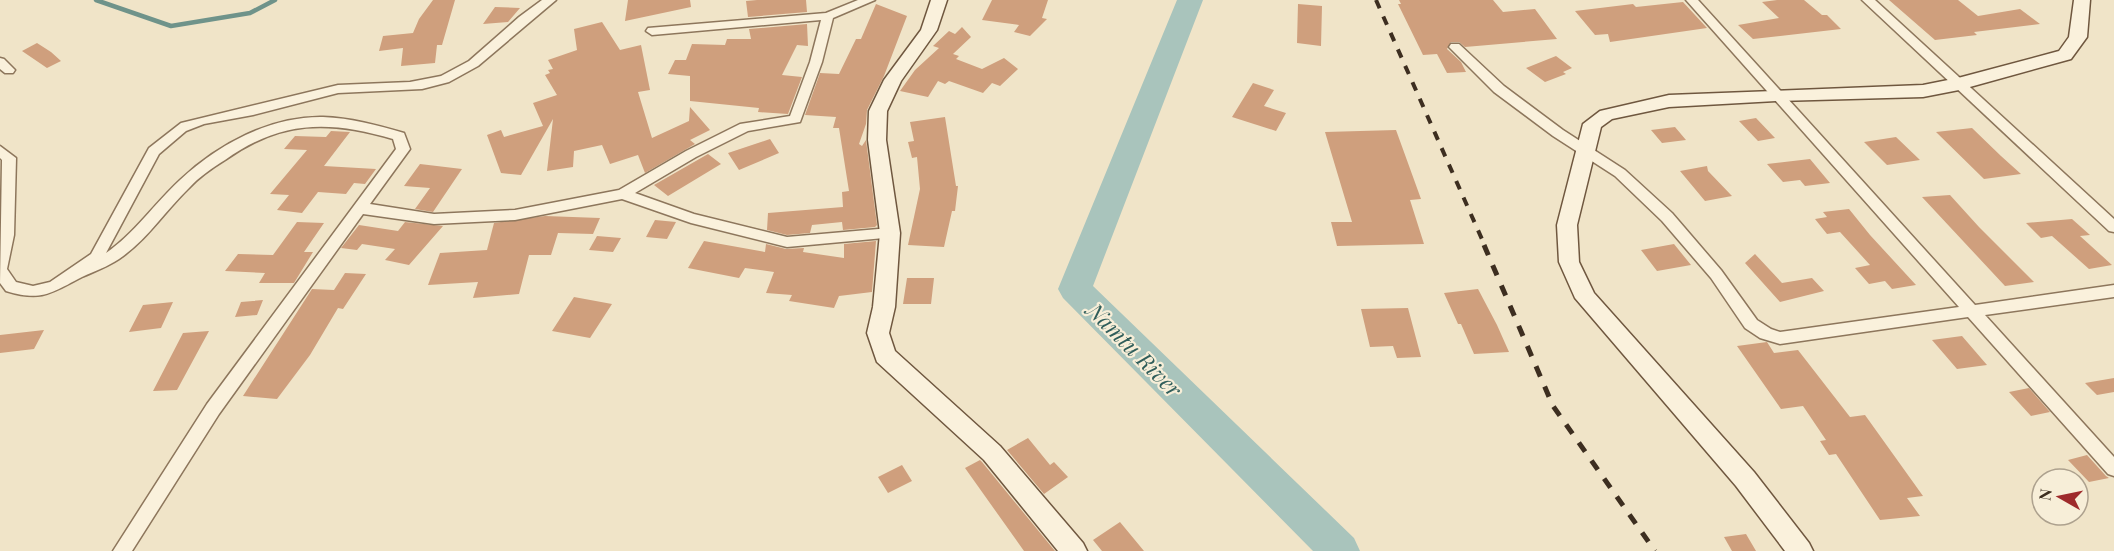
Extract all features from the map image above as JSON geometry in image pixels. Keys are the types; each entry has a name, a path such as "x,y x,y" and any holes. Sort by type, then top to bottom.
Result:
{"street":[{"path":"0,151 9,158 7,235 0,269 12,287 33,292 55,286 96,258 154,151 168,137 184,127 203,120 252,111 327,91 445,80 469,66 501,40 527,14 550,0"},
{"path":"652,31 689,26 775,22 828,16 869,0"},
{"path":"939,0 928,30 893,80 878,111 877,140 890,233 884,307 878,333 885,356 992,453 1074,551"},
{"path":"1692,0 2114,469"},
{"path":"1868,0 2114,227"},
{"path":"1800,551 1745,479 1586,298 1569,262 1567,225 1592,124 1606,115 1669,101 1923,91 1959,84 2065,55 2078,37 2082,0"},
{"path":"360,208 434,219 503,216 623,194 691,154 745,127 795,119 816,62 828,16"},
{"path":"1455,47 1499,89 1620,173 1666,217 1716,274 1751,324 1766,334 1780,338 2114,291"},
{"path":"77,273 98,266 129,246 183,184 218,156 244,140 285,123 323,121 375,128 399,136 403,149 213,409 122,551"},
{"path":"623,194 691,218 787,242 890,233"}],"building":[{"path":"433,0 455,0 442,45 437,45 435,63 401,66 403,48 379,51 383,36 413,33 419,19"},
{"path":"628,0 690,0 691,7 625,21"},
{"path":"806,0 807,12 748,17 746,1"},
{"path":"992,0 1048,0 1042,18 1047,19 1030,36 1014,32 1019,25 982,20"},
{"path":"1399,0 1493,0 1503,12 1535,9 1557,39 1465,47 1459,42 1451,42 1447,49 1461,62 1466,72 1447,73 1437,54 1423,55 1398,4 1401,4"},
{"path":"1804,0 1822,15 1827,15 1841,29 1753,39 1738,25 1779,18 1762,2"},
{"path":"1889,0 1958,0 1978,16 2020,9 2040,24 1974,32 1977,35 1935,40"},
{"path":"1683,2 1707,28 1610,42 1608,34 1595,35 1575,11 1633,4 1636,7"},
{"path":"876,4 907,16 884,76 867,110 866,124 859,144 862,146 866,140 877,225 843,230 842,222 812,225 810,233 787,235 767,230 768,213 843,207 842,192 849,191 839,128 833,128 836,117 805,115 820,73 839,74 856,39 861,39"},
{"path":"1298,4 1322,6 1321,46 1297,43"},
{"path":"495,7 520,8 508,22 483,24"},
{"path":"602,22 620,50 641,45 650,90 638,92 652,138 689,121 690,107 710,130 690,140 695,144 645,173 638,155 610,164 602,145 574,151 573,167 547,171 553,119 521,175 501,173 487,135 501,130 504,137 543,126 533,103 557,95 545,75 550,73 548,70 553,69 548,60 577,50 574,29"},
{"path":"807,24 808,46 797,45 782,75 802,77 788,114 758,112 759,108 690,101 690,76 668,74 675,60 686,60 692,44 725,45 727,39 751,39 749,29"},
{"path":"962,27 971,37 953,54 959,56 956,59 982,69 1004,58 1018,69 1000,86 992,83 983,93 949,81 945,84 938,81 928,97 900,91 915,70 939,48 933,46 949,31 955,34"},
{"path":"37,43 61,61 47,68 22,51"},
{"path":"1556,56 1572,68 1563,72 1566,74 1545,82 1526,68"},
{"path":"1253,83 1274,90 1264,106 1286,113 1276,131 1232,117"},
{"path":"945,117 956,186 958,186 955,211 952,211 944,247 908,245 920,189 917,157 912,158 908,142 914,141 910,122"},
{"path":"1756,118 1775,138 1758,141 1739,121"},
{"path":"1675,127 1686,140 1662,143 1651,130"},
{"path":"1972,128 2021,174 1984,179 1936,132"},
{"path":"1396,130 1421,199 1410,200 1424,244 1337,246 1331,222 1352,222 1325,132"},
{"path":"331,131 350,132 324,166 376,169 365,184 354,183 346,194 318,192 302,213 277,210 289,195 270,194 307,150 284,149 295,136 326,137"},
{"path":"1896,137 1920,160 1887,165 1864,142"},
{"path":"770,139 779,153 739,170 728,153"},
{"path":"708,154 721,164 668,196 654,185"},
{"path":"1810,159 1830,183 1805,186 1800,180 1783,182 1767,164"},
{"path":"420,164 462,169 433,212 415,209 430,188 404,186"},
{"path":"1707,166 1708,171 1732,196 1705,201 1680,171"},
{"path":"1950,195 2034,282 2005,286 1922,197"},
{"path":"1849,209 1916,285 1892,289 1885,281 1869,284 1855,268 1870,265 1840,232 1827,234 1815,219 1827,217 1823,212"},
{"path":"545,216 600,218 593,234 558,233 551,255 529,255 519,294 473,298 478,282 428,285 440,253 487,250 494,223"},
{"path":"2072,219 2090,235 2080,236 2112,265 2089,269 2052,236 2041,238 2026,223"},
{"path":"655,220 676,222 667,239 646,237"},
{"path":"297,222 324,223 304,252 313,252 294,283 259,283 265,273 225,271 238,254 273,255"},
{"path":"405,222 443,226 409,265 385,260 395,249 362,244 357,250 341,248 359,225 398,231"},
{"path":"597,236 621,238 613,252 589,250"},
{"path":"704,241 765,252 766,244 786,249 804,248 803,252 844,258 844,244 876,241 872,292 839,296 834,308 789,301 792,295 766,293 774,272 745,268 739,278 688,268"},
{"path":"1674,244 1691,265 1657,271 1641,250"},
{"path":"1755,254 1782,283 1812,278 1824,291 1780,302 1745,263"},
{"path":"345,273 366,274 343,309 338,308 310,355 277,399 243,396 312,289 334,290"},
{"path":"907,278 934,278 931,304 903,304"},
{"path":"1478,289 1509,352 1474,354 1444,293"},
{"path":"574,297 612,304 590,338 552,331"},
{"path":"263,300 257,315 235,317 241,302"},
{"path":"173,302 161,328 129,332 143,305"},
{"path":"1408,308 1421,357 1397,358 1393,346 1370,347 1361,309"},
{"path":"44,330 34,349 0,353 0,335"},
{"path":"209,331 177,390 153,391 183,333"},
{"path":"1962,336 1987,365 1957,369 1932,340"},
{"path":"1767,342 1774,353 1798,350 1850,417 1865,415 1923,496 1907,498 1920,516 1880,520 1836,454 1829,455 1820,441 1826,440 1803,406 1781,409 1737,346"},
{"path":"2114,378 2114,392 2097,395 2085,383"},
{"path":"2029,388 2050,412 2031,416 2009,392"},
{"path":"1028,438 1050,465 1054,462 1068,477 1044,494 1007,450"},
{"path":"2087,455 2109,478 2090,482 2090,467 2075,467 2068,460"},
{"path":"980,460 1055,551 1024,551 965,468"},
{"path":"902,465 912,481 888,493 878,477"},
{"path":"1120,522 1144,551 1102,551 1093,540"},
{"path":"1746,534 1756,551 1732,551 1724,537"}],"waterway":[{"path":"96,0 171,26 250,13 275,0"},
{"name":"Namtu River","path":"1190,0 1075,289 1340,551"}],"railway":[{"path":"1376,0 1485,246"},
{"path":"1484,245 1553,406 1655,551"}]}
